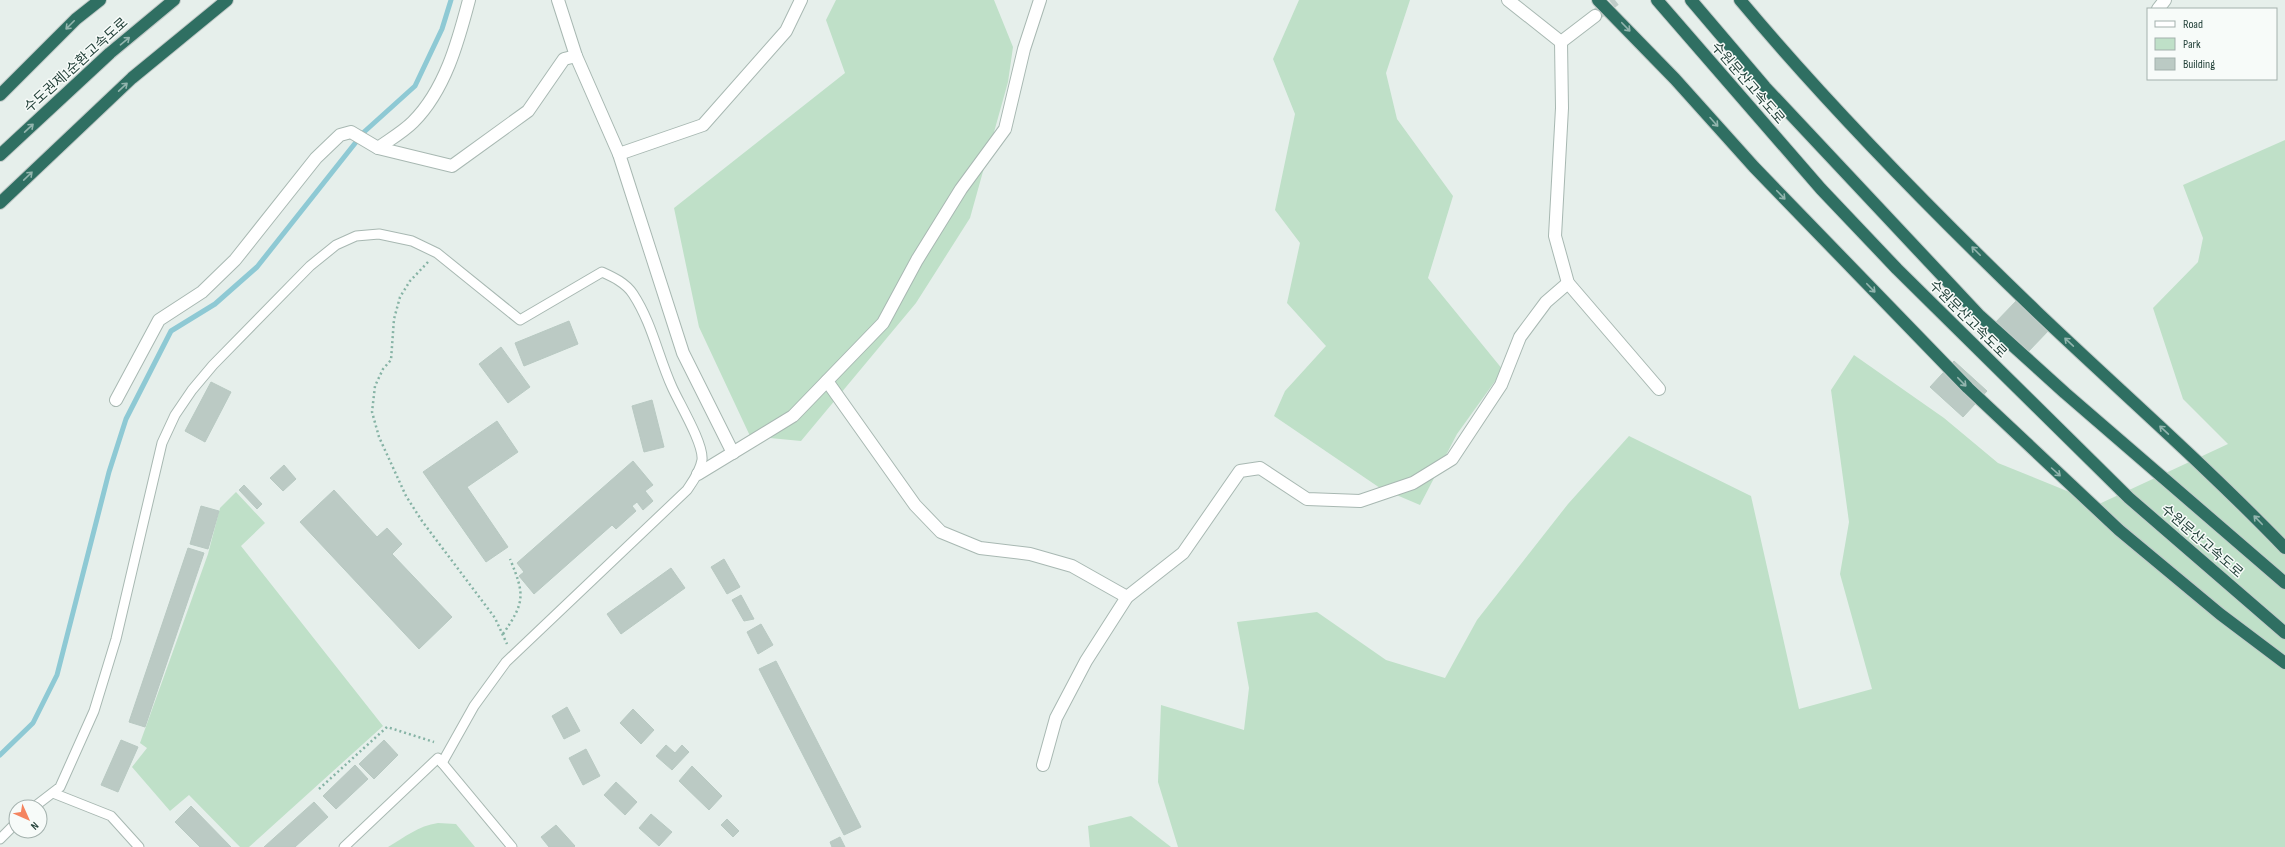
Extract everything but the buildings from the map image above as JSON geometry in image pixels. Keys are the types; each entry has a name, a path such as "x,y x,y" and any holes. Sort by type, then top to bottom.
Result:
{"highway":[{"name":"수도권제1순환고속도로","path":"0,95 76,19 100,0"},
{"name":"수도권제1순환고속도로","path":"0,155 110,52 174,0"},
{"path":"0,203 132,78 228,0"},
{"path":"190,30 233,0"},
{"path":"1598,0 1675,79 1754,167 2007,426 2119,530 2220,614 2285,663"},
{"name":"수원문산고속도로","path":"1656,0 1821,189 1902,274 2129,498 2285,633"},
{"name":"수원문산고속도로","path":"1691,0 1765,87 1980,316 2077,404 2285,583"},
{"path":"1740,0 1766,31 1898,173 2009,284 2244,506 2285,548"},
{"path":"1744,0 1766,31"}],"street":[{"path":"374,146 413,123 435,94 456,47 469,0"},
{"path":"558,0 576,56 619,154 683,353 733,453"},
{"path":"619,154 703,125 786,31 801,0"},
{"path":"698,474 794,416 883,323 917,260 961,189 1005,129 1024,49 1040,0"},
{"path":"1508,0 1562,42"},
{"path":"2159,8 2165,0"},
{"path":"1562,42 1595,16"},
{"path":"1562,42 1562,108 1555,236 1568,283 1658,389"},
{"path":"116,400 159,320 202,292 235,260 316,158 340,135 351,132 374,146 452,166 528,111 564,59 576,56"},
{"path":"1043,765 1056,718 1086,661 1127,597 1183,553 1240,470 1260,468 1307,499 1360,501 1413,483 1452,459 1501,384 1520,337 1546,302 1568,283"},
{"path":"827,381 915,505 941,532 980,548 1030,554 1072,566 1127,597"}],"lane":[{"path":"44,799 60,787 94,711 116,640 162,443 175,415 192,390 278,297 336,244 356,236 379,234 412,241 437,253 520,320 602,272 617,278 632,293 645,316 672,387 694,434 702,459 698,474 687,490 512,656 474,706 442,763"},
{"path":"344,847 438,758 512,847"},
{"path":"53,792 111,816 139,847"},
{"path":"0,840 8,832"}],"path":[{"path":"437,253 410,280 400,297 394,319 391,360 383,369 375,386 372,412 379,437 406,496 422,521 495,618 512,656"},
{"path":"503,635 518,613 521,602 521,590 510,559"},
{"path":"318,789 386,727 434,742"}],"green space":[{"path":"836,0 994,0 1013,47 1008,82 970,218 916,303 801,441 750,436 699,327 674,208 845,73 826,20"},
{"path":"1299,0 1410,0 1386,73 1397,119 1453,196 1428,278 1503,370 1457,434 1420,505 1380,488 1274,416 1285,391 1326,346 1287,303 1300,243 1275,210 1295,114 1273,59"},
{"path":"2285,140 2285,847 1178,847 1158,782 1161,705 1244,730 1249,688 1237,622 1317,612 1386,660 1445,678 1477,620 1568,504 1629,436 1751,496 1799,709 1872,689 1840,574 1849,522 1831,390 1854,355 1944,418 1998,463 2099,504 2228,444 2183,399 2153,308 2198,262 2203,238 2183,185"},
{"path":"236,492 265,523 241,546 383,726 249,847 240,847 189,795 170,811 132,767 147,748 140,743 208,554 220,508"},
{"path":"1131,816 1171,847 1090,847 1088,826"},
{"path":"438,823 456,824 475,847 388,847 418,829"}],"waterway":[{"path":"0,755 33,723 57,675 109,472 126,419 171,331 215,304 257,267 364,132 415,86 442,29 451,0"}],"tunnel":[{"path":"1597,14 1615,0"}]}
